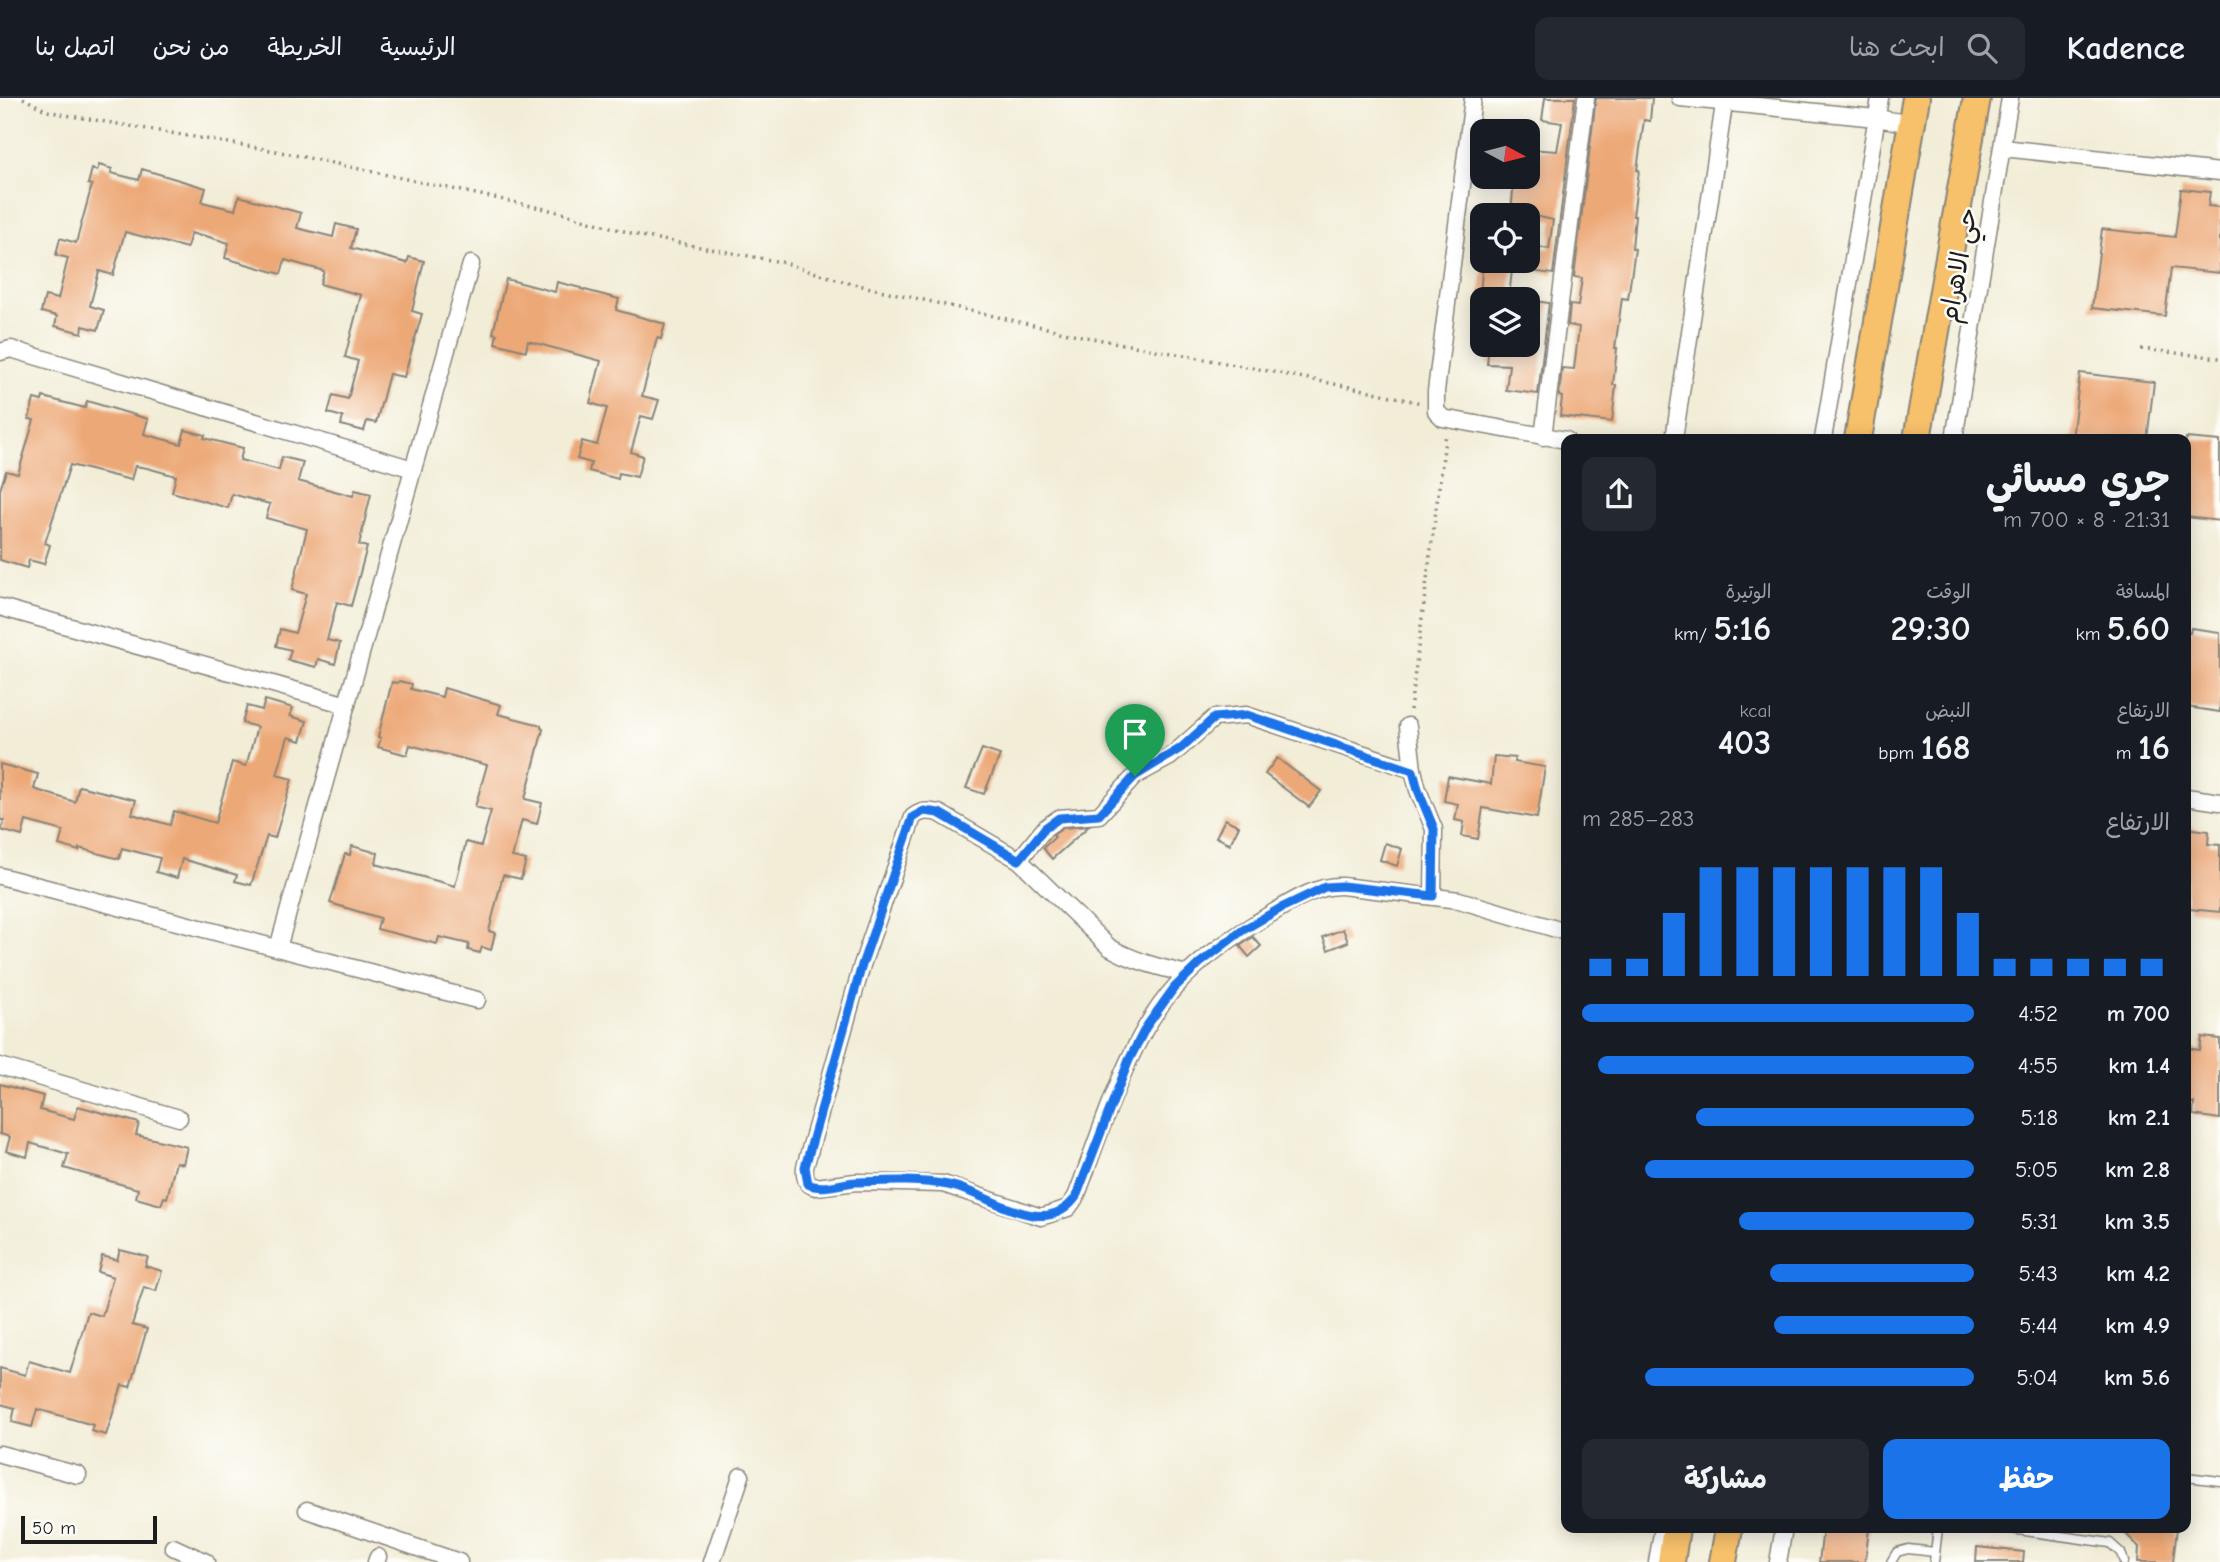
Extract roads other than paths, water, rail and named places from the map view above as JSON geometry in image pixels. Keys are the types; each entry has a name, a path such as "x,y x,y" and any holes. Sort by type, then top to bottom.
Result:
{"main road":[{"path":"1859,434 1916,98"},
{"path":"1918,434 1978,98"},
{"path":"1671,1562 1675,1533"},
{"path":"1723,1562 1728,1533"}],"street":[{"path":"1473,98 1434,406 1439,415 1448,419 1561,439"},
{"path":"1543,437 1586,98"},
{"path":"1680,98 1912,124"},
{"path":"1823,434 1880,98"},
{"name":"حي الاهرام","path":"1955,434 2010,98"},
{"path":"1675,434 1724,101"},
{"path":"2003,148 2220,172"},
{"path":"278,948 471,264"},
{"path":"0,352 11,349 413,469"},
{"path":"0,607 347,705"},
{"path":"1019,860 1045,828 1059,818 1099,815 1135,776 1181,748 1214,718 1247,715 1413,771"},
{"path":"1408,726 1413,771 1434,829 1433,896"},
{"path":"2191,798 2220,802"},
{"path":"1188,974 1142,962 1110,947 1019,860 939,813 924,811 913,817 862,965 805,1167 805,1178 811,1186 824,1187 856,1182 952,1185 1041,1217 1068,1208 1076,1197 1129,1060 1146,1027 1174,988 1243,930 1325,887 1342,886 1433,896 1485,906 1561,930"},
{"path":"0,876 477,1000"},
{"path":"0,1066 179,1118"},
{"path":"0,1454 78,1475"},
{"path":"712,1562 741,1476"},
{"path":"307,1510 459,1562"},
{"path":"1657,1562 1662,1533"},
{"path":"1777,1562 1783,1533"},
{"path":"173,1547 206,1562"}],"lane":[{"path":"2191,1478 2220,1481"},
{"path":"1934,1562 1937,1533"},
{"path":"2039,1533 2110,1543 2121,1553 2124,1562"},
{"path":"1891,1562 1897,1552 1908,1549 1935,1552"}]}
